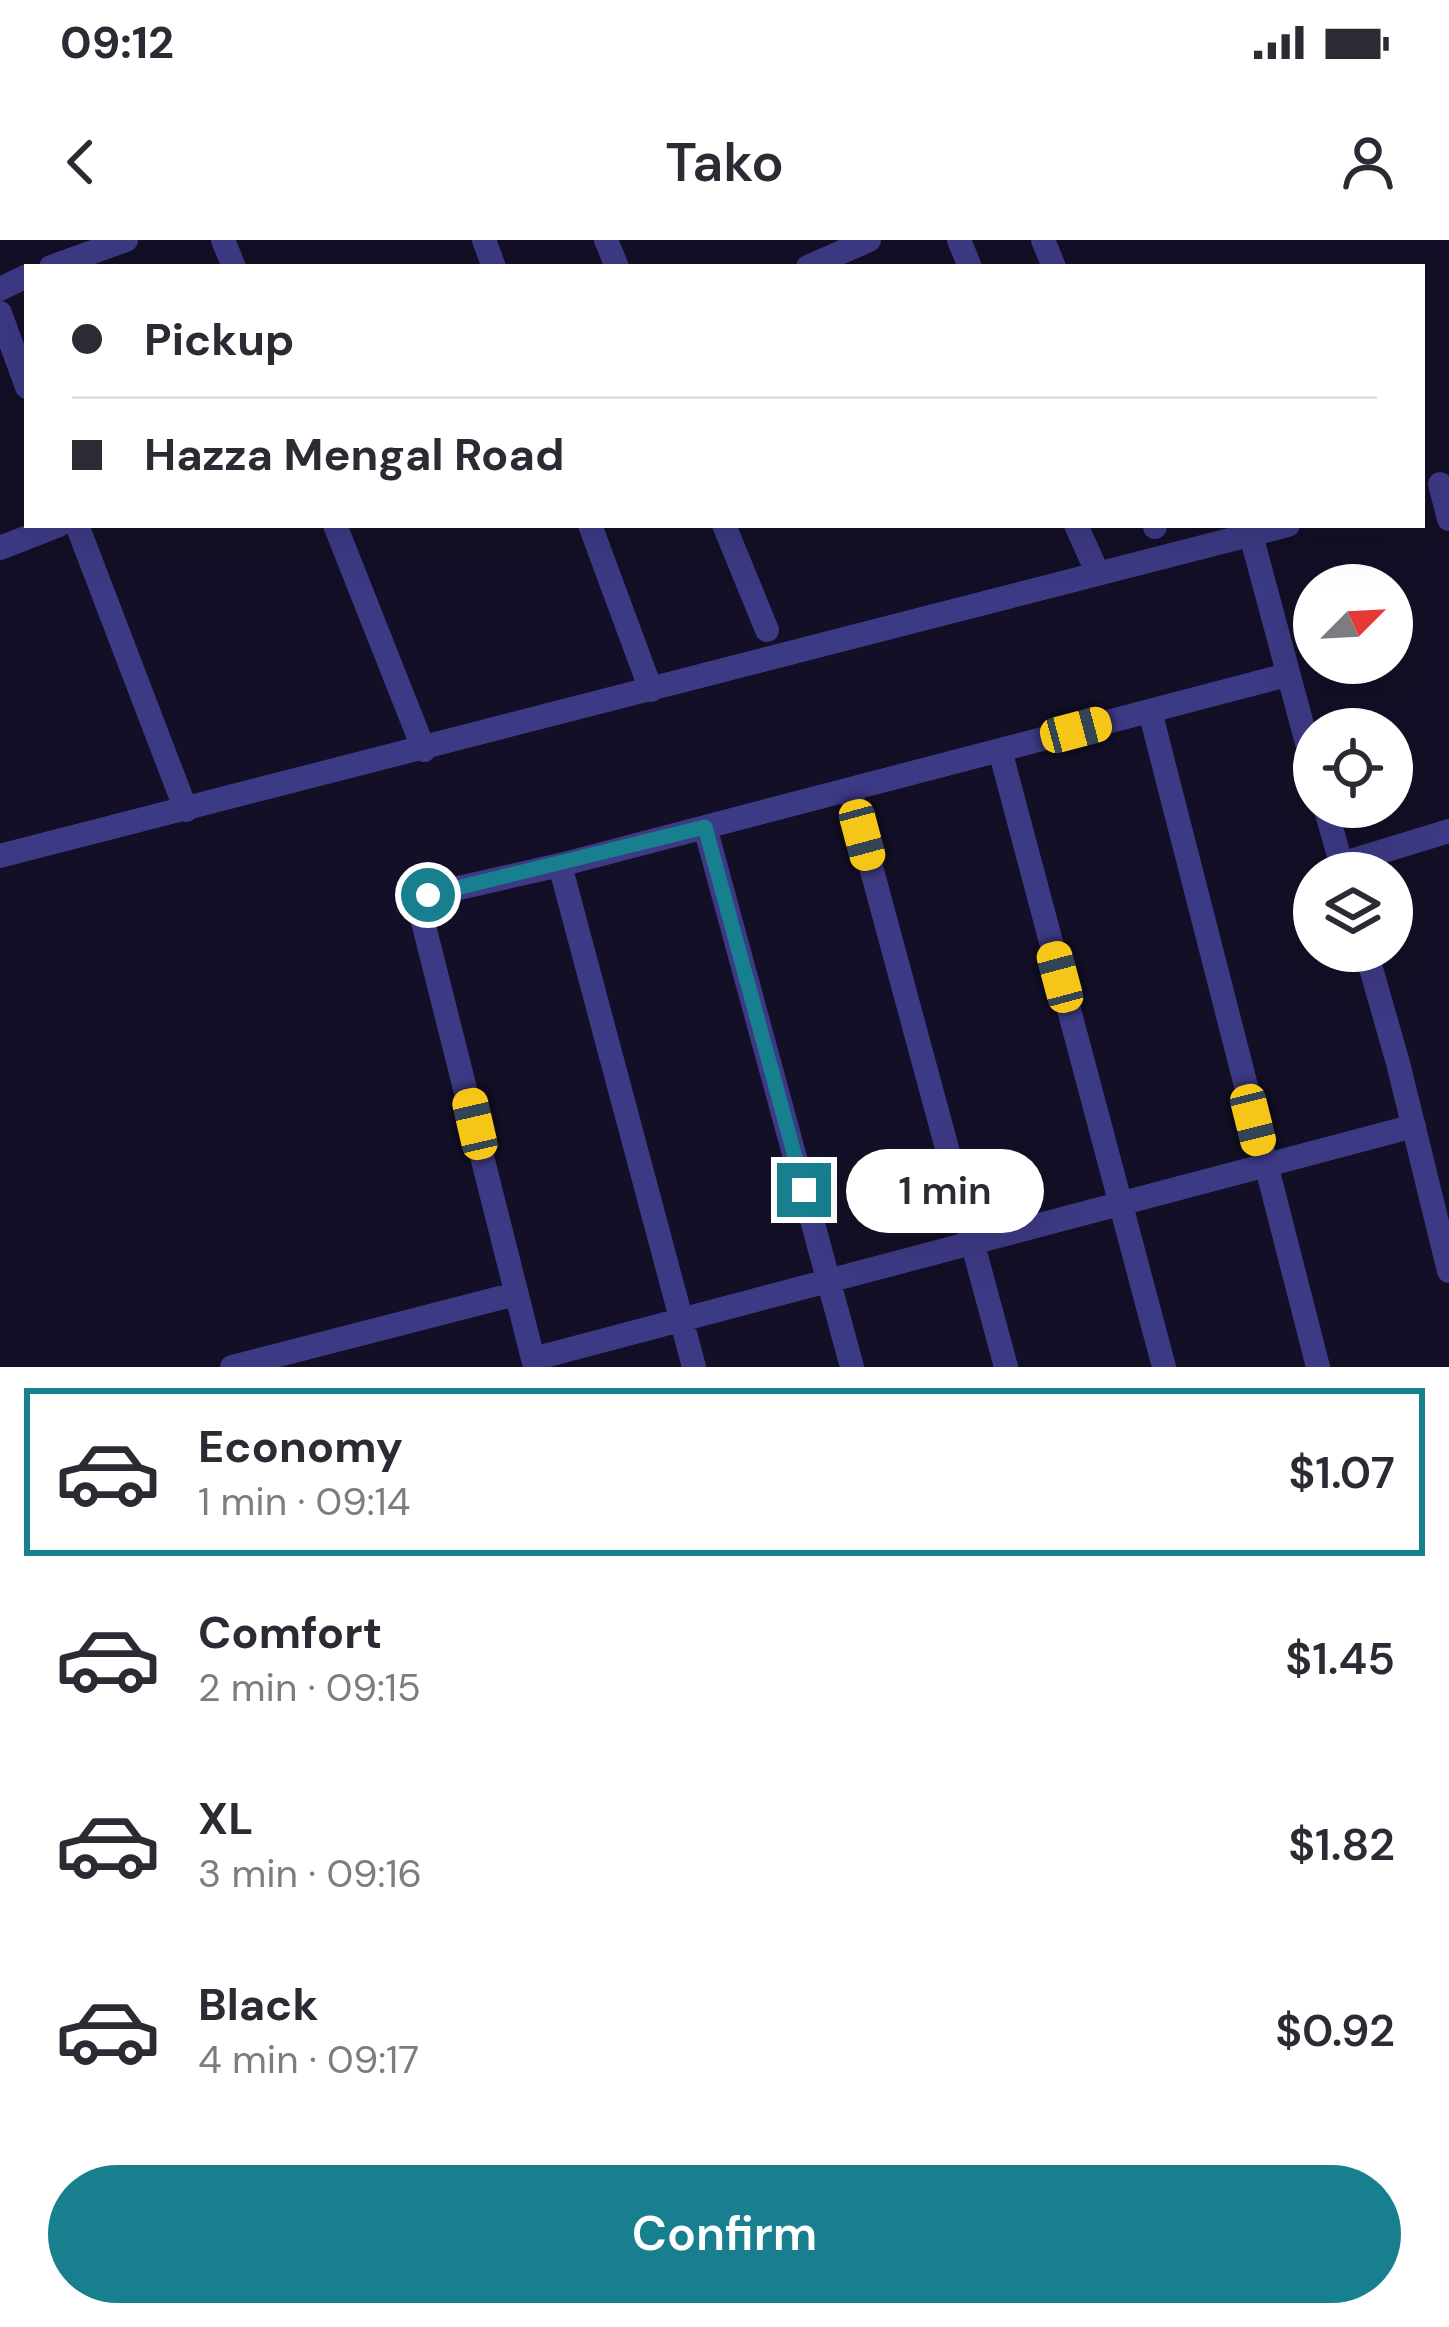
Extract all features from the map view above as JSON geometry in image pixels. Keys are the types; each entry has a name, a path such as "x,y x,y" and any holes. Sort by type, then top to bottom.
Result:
{"street":[{"path":"59,264 126,240"},
{"path":"815,264 869,240"},
{"path":"0,313 24,379"},
{"path":"1437,485 1449,519"},
{"path":"0,548 51,528"},
{"path":"78,528 186,810"},
{"path":"335,528 424,750"},
{"path":"591,528 651,690"},
{"path":"732,528 767,630"},
{"path":"1077,528 1098,574"},
{"path":"0,856 1277,528"},
{"path":"1251,535 1296,708"},
{"path":"1287,675 560,865 428,895 418,902 534,1363 682,1319 1414,1126"},
{"path":"1150,711 1318,1367"},
{"path":"1000,750 1165,1367"},
{"path":"850,790 1006,1367"},
{"path":"705,827 852,1367"},
{"path":"1388,852 1449,831"},
{"path":"560,865 694,1367"},
{"path":"1372,972 1449,1270"},
{"path":"241,1366 515,1294"}],"route":[{"path":"428,895 705,827 804,1190"}]}
